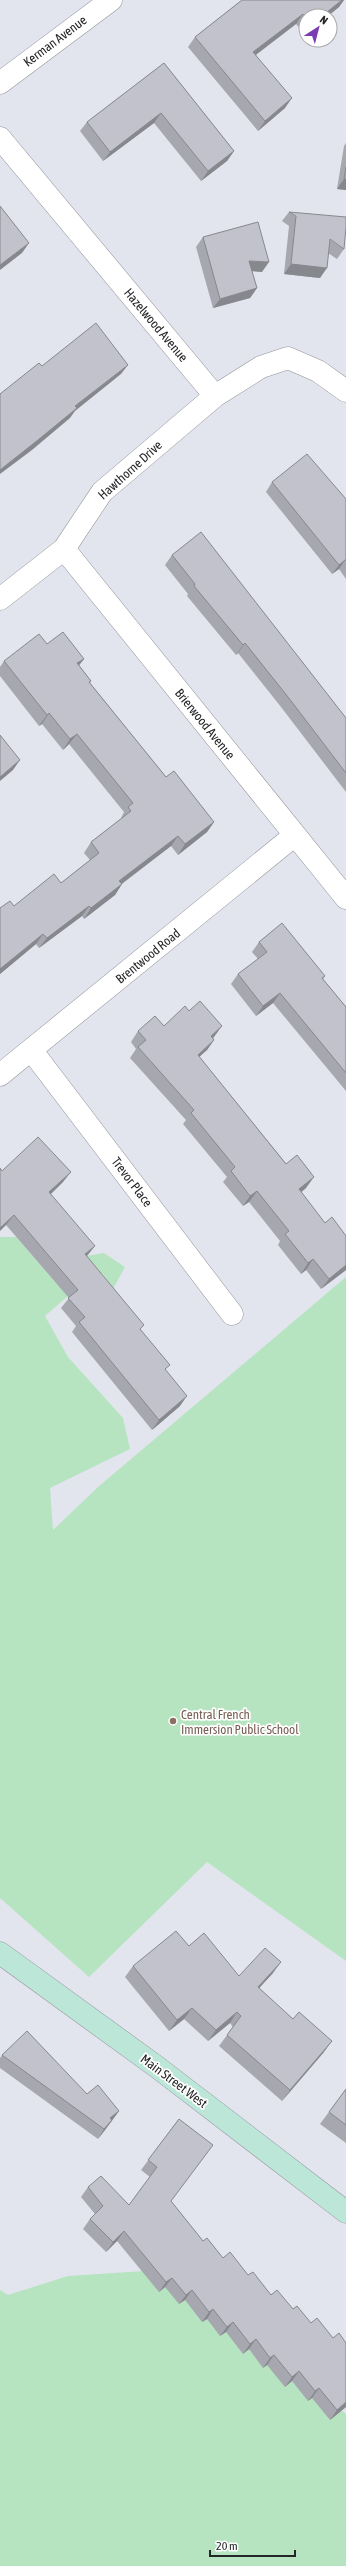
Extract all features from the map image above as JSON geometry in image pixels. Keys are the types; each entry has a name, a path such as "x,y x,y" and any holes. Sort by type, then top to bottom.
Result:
{"main road":[{"name":"Main Street West","path":"0,1952 156,2067 346,2212"}],"street":[{"name":"Kerman Avenue","path":"0,83 111,0"},
{"name":"Hazelwood Avenue","path":"0,138 215,396"},
{"path":"215,396 261,367 288,358 318,370 346,391"},
{"name":"Hawthorne Drive","path":"0,599 64,549 102,492 215,396"},
{"name":"Brierwood Avenue","path":"64,549 346,898"},
{"name":"Brentwood Road","path":"0,1075 32,1051 295,835"},
{"name":"Trevor Place","path":"32,1051 232,1314"}],"green space":[{"name":"Central French Immersion Public School","path":"0,1237 16,1237 56,1283 87,1256 104,1253 125,1267 113,1289 103,1274 68,1296 45,1316 68,1357 123,1418 130,1449 50,1488 53,1530 98,1487 346,1277 346,1961 207,1862 89,1977 0,1898"},
{"path":"159,2270 346,2414 346,2566 0,2566 0,2290 8,2295 68,2276"}],"building":[{"path":"242,0 342,0 332,8 298,8 298,18 253,52 292,98 265,121 195,37"},
{"path":"164,63 234,151 208,171 161,113 110,152 87,122"},
{"path":"346,167 346,179 344,179"},
{"path":"0,206 29,243 0,265"},
{"path":"289,212 346,217 344,249 330,239 327,268 291,264 296,216"},
{"path":"258,222 269,262 249,261 257,288 220,299 203,237"},
{"path":"96,323 128,365 75,406 77,408 0,470 0,394 39,363 42,366"},
{"path":"307,454 346,499 346,560 339,565 272,482"},
{"path":"201,532 346,718 346,773 245,643 243,645 194,586 195,584 172,555"},
{"path":"63,632 84,659 77,663 91,681 89,682 166,777 174,771 214,822 185,844 178,836 119,881 122,884 91,908 89,906 47,938 43,934 0,969 0,908 10,901 14,906 54,874 61,883 99,853 91,842 131,811 128,807 133,803 77,734 70,739 49,713 47,715 4,661 39,634 47,644"},
{"path":"0,735 20,760 0,777"},
{"path":"282,923 325,976 322,978 346,1007 346,1073 280,993 263,1006 238,974 267,952 259,942"},
{"path":"200,1001 222,1026 211,1036 214,1040 198,1055 286,1164 297,1155 314,1177 299,1189 325,1223 332,1217 346,1236 346,1265 329,1279 313,1259 308,1263 285,1234 289,1231 257,1191 250,1196 231,1171 235,1167 191,1113 194,1110 138,1047 146,1040 138,1031 155,1016 164,1026 185,1006 189,1011"},
{"path":"38,1137 71,1172 49,1192 95,1246 85,1254 144,1325 140,1329 170,1365 165,1369 187,1396 159,1420 79,1322 85,1317 68,1298 78,1290 14,1215 0,1228 0,1168 2,1171"},
{"path":"176,1931 189,1946 204,1933 239,1976 265,1948 281,1962 258,1987 293,2019 299,2012 332,2041 290,2090 227,2035 241,2016 237,2012 216,2030 192,2008 177,2020 133,1966"},
{"path":"27,2031 87,2094 98,2085 119,2111 110,2118 112,2120 104,2129 2,2055"},
{"path":"346,2089 346,2125 329,2112"},
{"path":"179,2119 213,2145 171,2201 203,2241 207,2238 223,2258 230,2252 248,2275 253,2272 271,2295 277,2290 293,2309 297,2306 311,2323 317,2318 333,2338 339,2333 346,2343 346,2402 337,2410 319,2388 315,2391 299,2371 292,2377 274,2355 270,2358 256,2339 250,2344 233,2322 227,2327 213,2309 209,2312 192,2290 186,2295 172,2278 166,2282 124,2231 113,2242 90,2219 103,2206 88,2187 101,2176 129,2205 157,2167 148,2160"}],"place":[{"name":"Central French Immersion Public School","path":"173,1721"}]}
